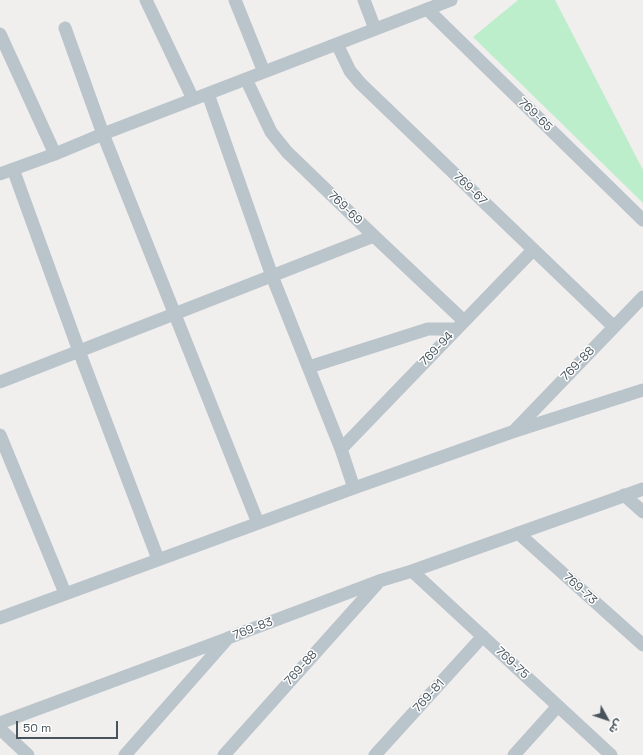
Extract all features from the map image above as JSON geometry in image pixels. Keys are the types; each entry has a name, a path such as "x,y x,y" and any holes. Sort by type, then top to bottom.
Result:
{"street":[{"path":"146,0 193,99"},
{"path":"235,0 264,72"},
{"path":"364,0 375,29"},
{"path":"0,174 55,154 103,134 427,9 444,1"},
{"name":"769-65","path":"427,9 643,220"},
{"path":"65,28 103,134 258,523"},
{"path":"0,34 55,154"},
{"name":"769-67","path":"337,44 350,71 360,83 614,327"},
{"name":"769-69","path":"246,79 271,132 287,152 374,236 460,325"},
{"path":"208,94 272,276 342,449 354,488"},
{"path":"13,169 79,351 158,559"},
{"path":"0,382 374,236"},
{"name":"769-94","path":"342,449 533,250"},
{"name":"769-88","path":"512,432 643,297"},
{"path":"309,367 428,329 460,325"},
{"path":"0,618 64,593 354,488 512,432 643,390"},
{"path":"0,435 64,593"},
{"name":"769-83","path":"124,755 228,638 379,581 412,571 643,489"},
{"path":"624,495 643,512"},
{"name":"769-73","path":"518,534 643,645"},
{"name":"769-75","path":"412,571 611,755"},
{"name":"769-88","path":"224,755 379,581"},
{"name":"769-81","path":"375,755 483,636"},
{"path":"0,723 228,638"},
{"path":"514,755 558,706"},
{"path":"0,729 28,755"}],"green space":[{"path":"518,0 555,0 643,170 643,203 473,37"}]}
